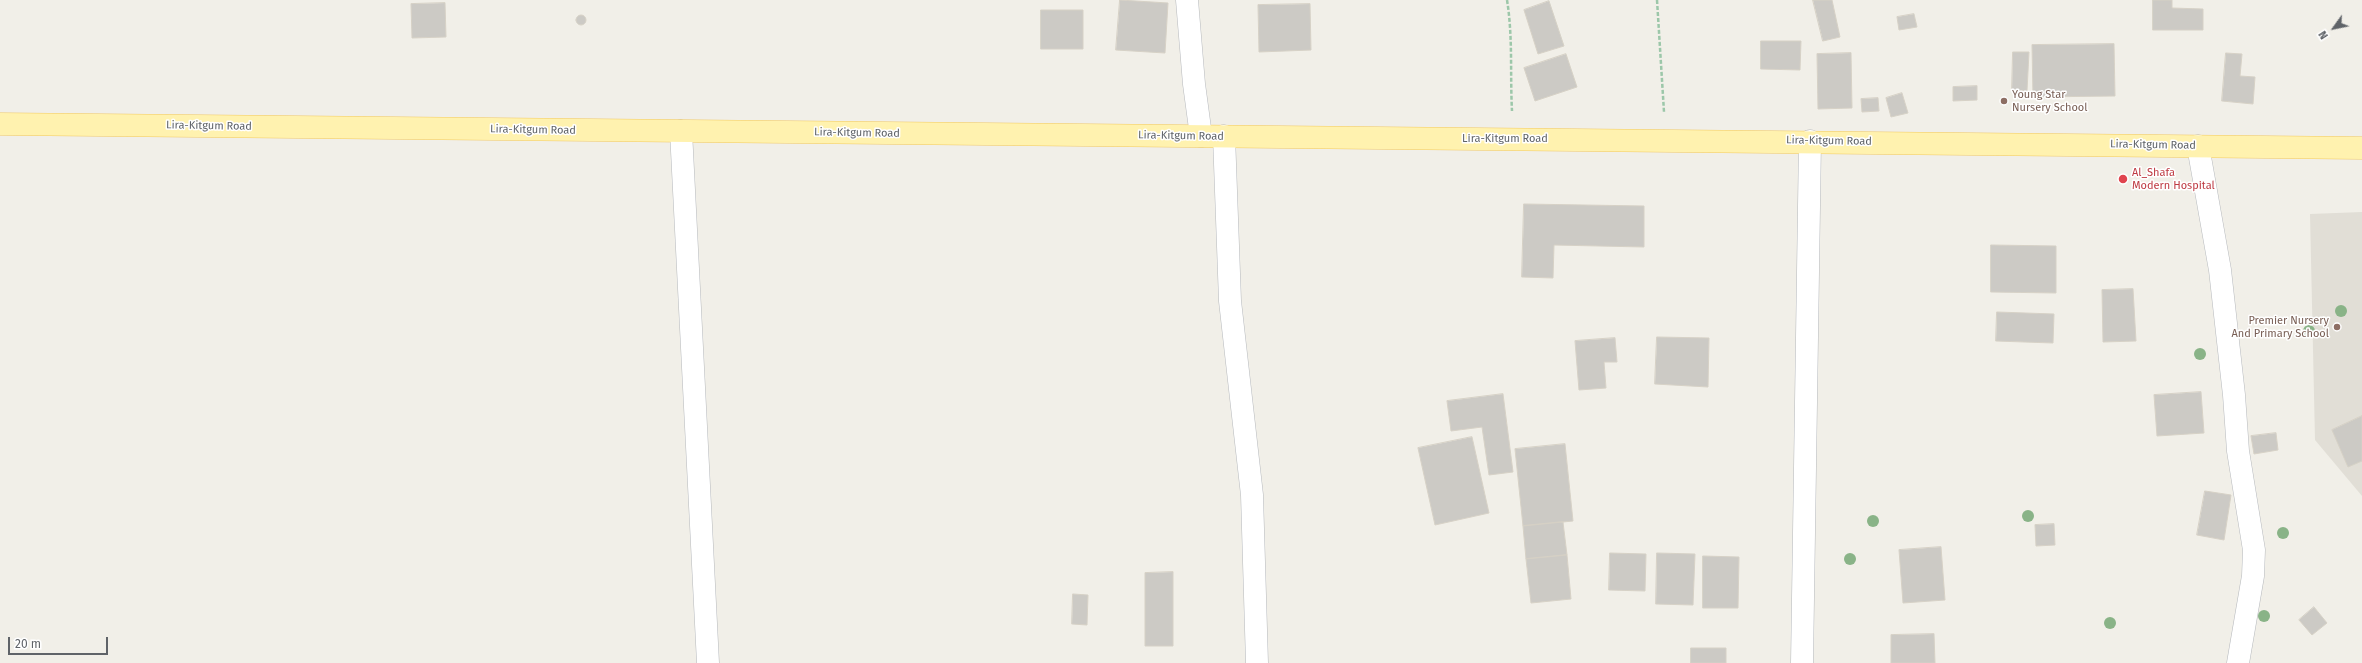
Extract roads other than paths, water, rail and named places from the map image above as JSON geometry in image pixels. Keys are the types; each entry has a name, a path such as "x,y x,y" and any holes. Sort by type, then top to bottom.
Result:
{"main road":[{"name":"Lira-Kitgum Road","path":"0,124 1810,141 2362,148"}],"street":[{"path":"1187,0 1194,84 1201,136"},
{"path":"681,131 708,663"},
{"path":"1224,136 1230,301 1252,495 1258,663"},
{"path":"1802,663 1810,141"},
{"path":"2198,146 2220,270 2234,395 2238,451 2254,550 2253,576 2238,663"}],"place":[{"name":"Young Star Nursery School","path":"2004,101"},
{"name":"Al_Shafa Modern Hospital","path":"2123,179"},
{"name":"Premier Nursery And Primary School","path":"2337,327"}]}
